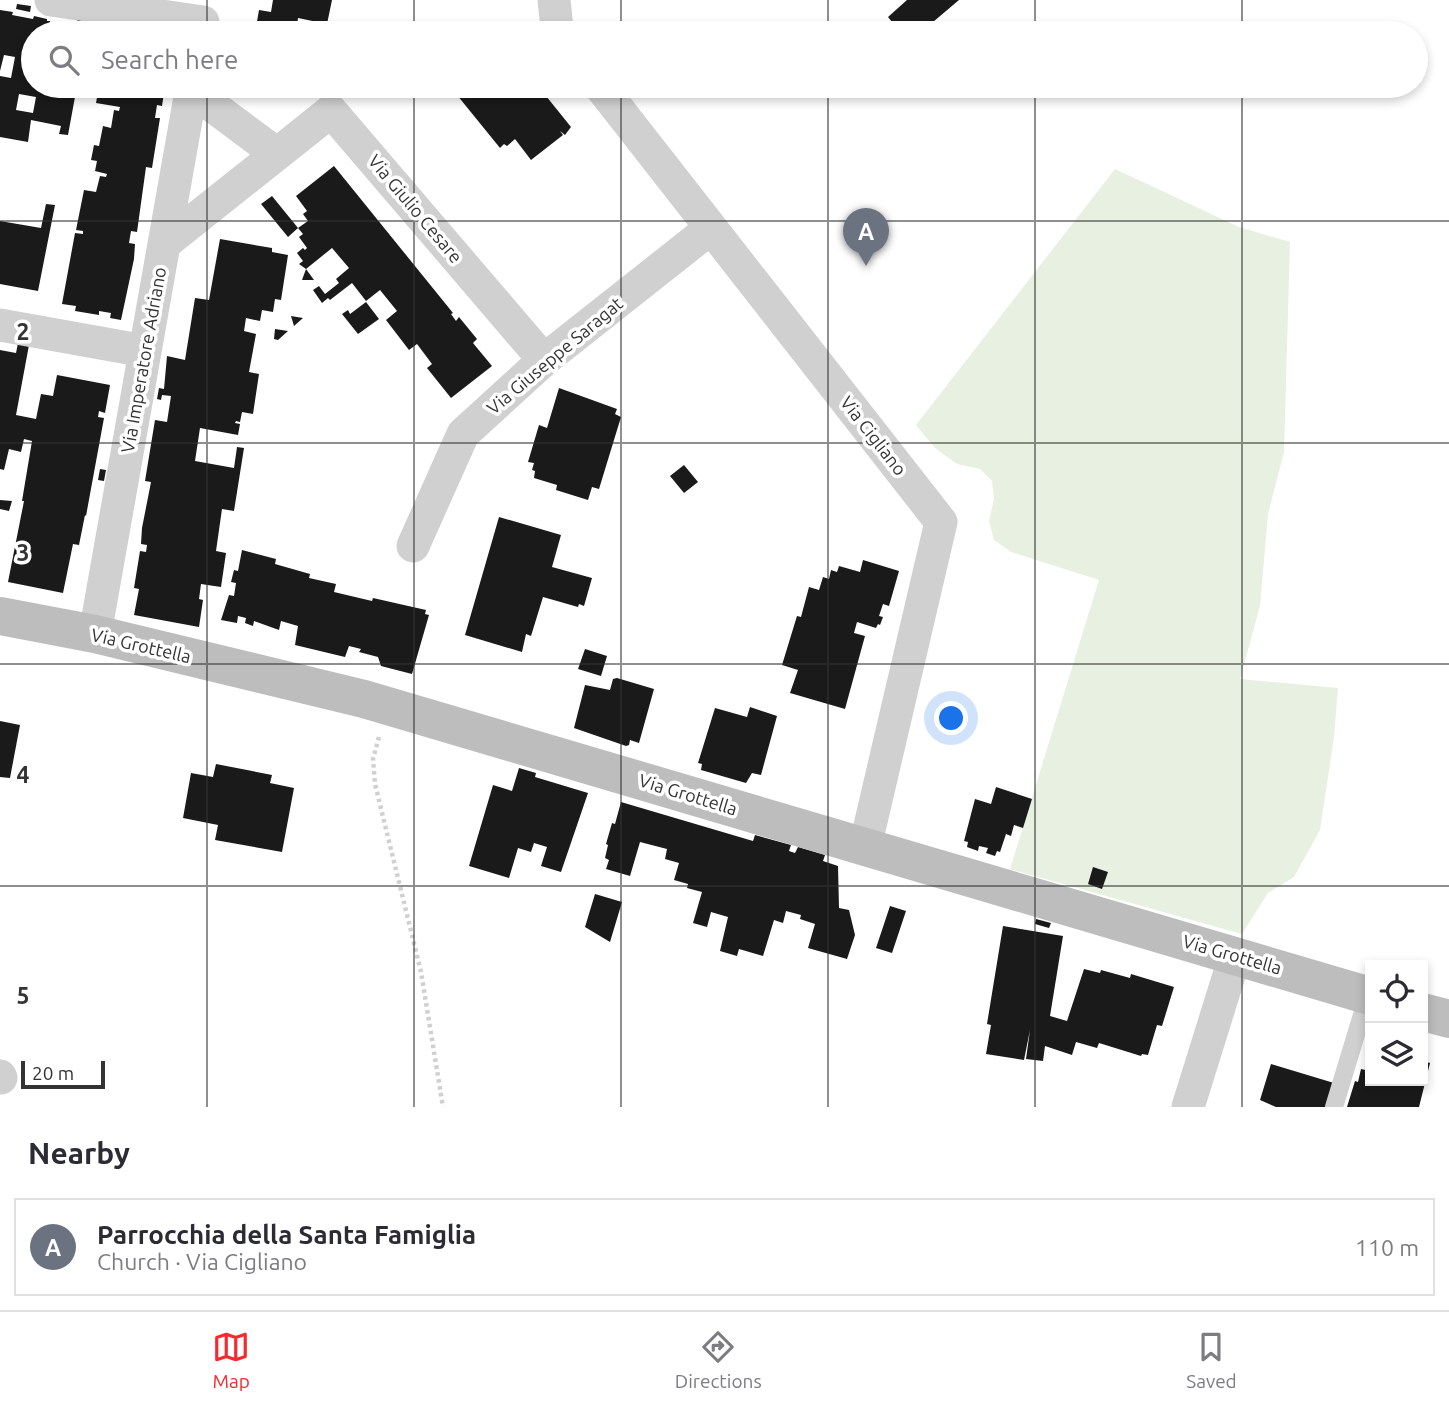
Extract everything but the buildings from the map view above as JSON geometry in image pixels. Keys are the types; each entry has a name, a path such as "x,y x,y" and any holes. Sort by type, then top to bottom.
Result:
{"street":[{"path":"51,0 204,18"},
{"path":"554,0 556,21"},
{"name":"Via Imperatore Adriano","path":"95,634 190,98"},
{"path":"205,98 277,154"},
{"name":"Via Cigliano","path":"609,98 941,523 865,848"},
{"name":"Via Giulio Cesare","path":"164,244 331,111 544,360"},
{"name":"Via Giuseppe Saragat","path":"413,547 463,434 544,360 711,228"},
{"path":"0,326 145,351"},
{"name":"Via Grottella","path":"0,616 95,634 393,708 1365,995"},
{"path":"1188,1107 1236,956"},
{"path":"1428,1013 1449,1019"}],"lane":[{"path":"1334,1107 1365,1009"}],"path":[{"path":"393,708 380,733 373,759 375,784 421,972 443,1107"}],"green space":[{"path":"1115,169 1239,227 1290,242 1284,452 1268,514 1260,606 1240,679 1338,688 1334,737 1320,830 1294,877 1268,893 1242,934 1010,869 1099,580 1011,552 994,540 989,521 994,499 992,481 980,469 957,464 935,448 916,425"}],"place":[{"name":"Parrocchia della Santa Famiglia","path":"866,266"}]}
